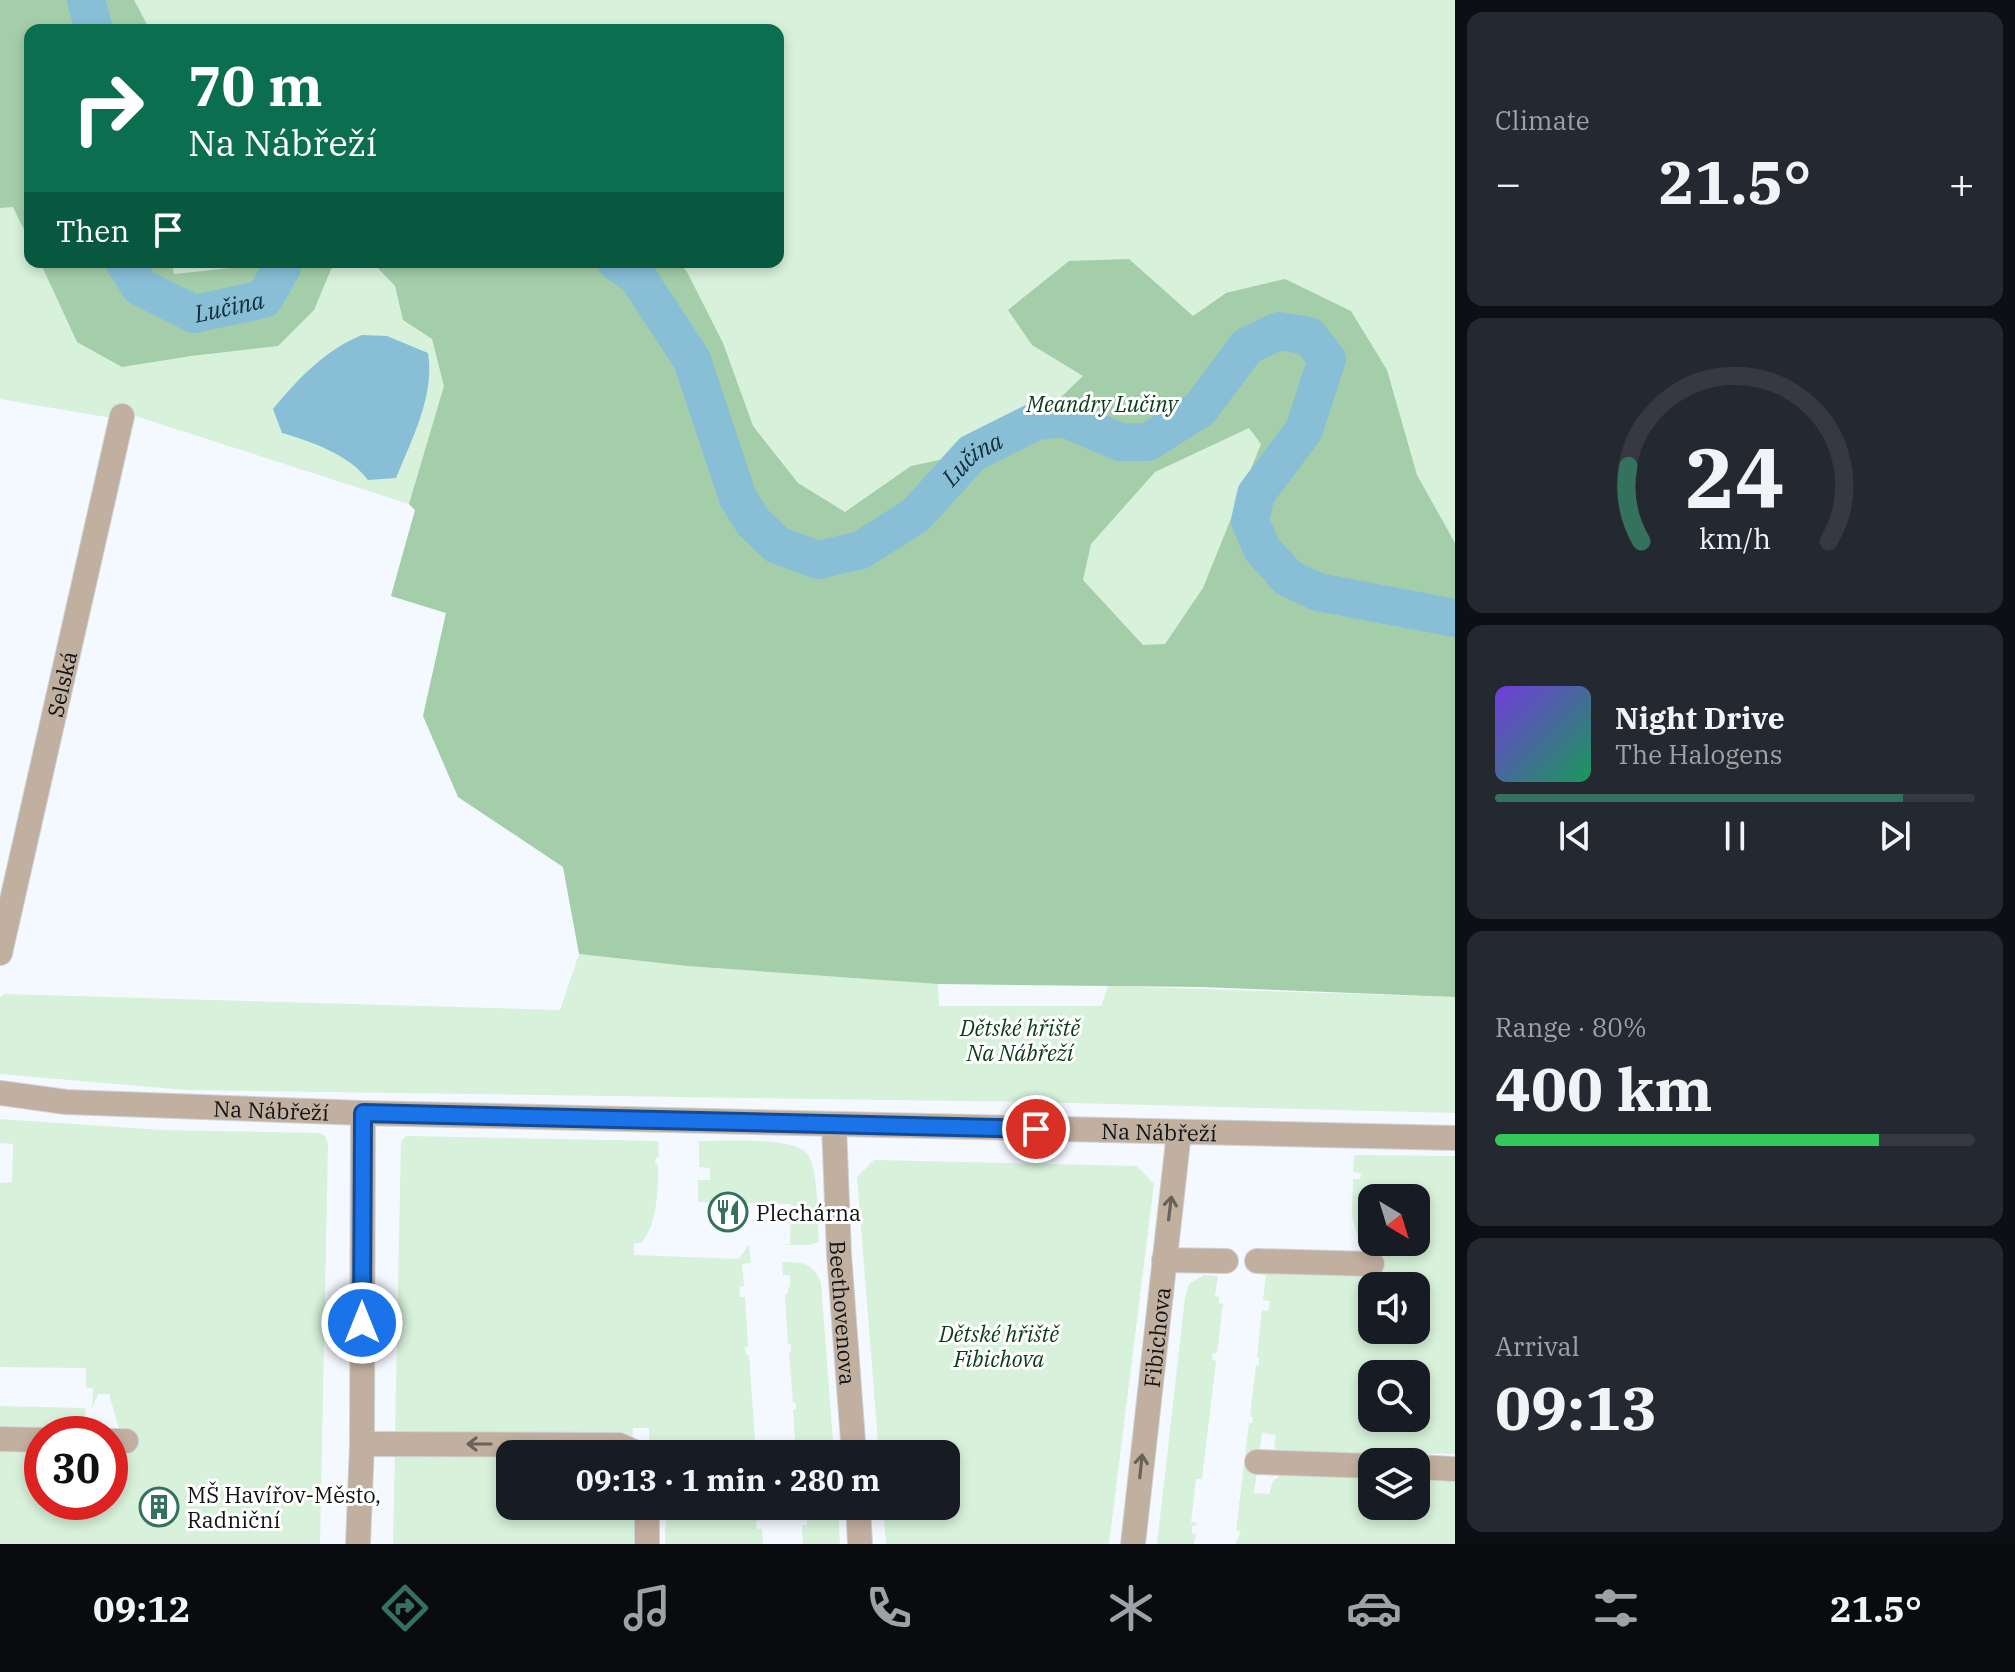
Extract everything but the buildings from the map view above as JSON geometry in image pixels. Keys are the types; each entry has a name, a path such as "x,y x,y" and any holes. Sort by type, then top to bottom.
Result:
{"street":[{"name":"Selská","path":"0,953 122,416"},
{"name":"Na Nábřeží","path":"0,1093 66,1102 363,1113 1455,1138"},
{"path":"358,1544 362,1444 363,1113"},
{"name":"Beethovenova","path":"834,1125 839,1254 853,1440"},
{"name":"Fibichova","path":"1133,1544 1179,1132"},
{"path":"1164,1260 1226,1261"},
{"path":"1257,1261 1372,1264"},
{"path":"0,1439 24,1440"},
{"path":"362,1444 496,1445"},
{"path":"1257,1462 1358,1466"},
{"path":"1430,1468 1455,1469"},
{"path":"647,1520 647,1544"},
{"path":"859,1520 860,1544"}],"green space":[{"name":"Meandry Lučiny","path":"0,0 1455,0 1455,943 635,846 423,716 446,613 391,596 415,510 409,504 129,414 112,418 0,399"},
{"path":"0,0 134,0 147,24 24,24 24,230 13,207 0,208"},
{"path":"1129,259 1193,316 1226,293 1285,279 1351,311 1387,370 1417,475 1455,543 1455,997 1202,987 938,984 687,966 579,954 563,867 458,797 423,716 446,613 391,596 415,510 409,504 444,386 432,339 403,320 395,286 378,268 684,268 723,343 753,426 798,483 845,512 911,466 972,453 1036,421 1083,376 1032,345 1008,310 1069,261","holes":["1249,428 1261,444 1203,588 1165,644 1143,645 1083,580 1091,544 1155,472"]},
{"path":"43,268 173,268 174,274 231,268 332,268 314,310 278,346 122,367 77,342"},
{"name":"Dětské hřiště Na Nábřeží","path":"579,954 687,966 938,984 939,1006 1101,1006 1108,986 1455,997 1455,1113 1036,1102 187,1090 0,1074 0,997 5,994 560,1010"},
{"path":"0,1119 162,1130 320,1133 325,1136 328,1144 320,1544 0,1544 0,1446 24,1447 24,1520 128,1520 128,1416 115,1416 109,1394 98,1394 92,1409 93,1388 86,1388 86,1368 0,1367 0,1183 12,1182 13,1144 0,1143"},
{"path":"406,1136 658,1141 654,1215 642,1242 634,1244 634,1255 739,1259 749,1244 751,1263 742,1264 744,1286 739,1287 740,1297 745,1297 748,1346 745,1347 746,1355 749,1355 755,1440 649,1440 649,1428 633,1428 632,1440 395,1436 401,1141"},
{"path":"699,1141 774,1142 801,1149 808,1155 814,1173 819,1242 781,1245 790,1244 791,1204 698,1202 698,1180 710,1180 710,1168 699,1167"},
{"path":"1354,1155 1455,1156 1455,1454 1430,1453 1430,1448 1358,1448 1358,1453 1278,1454 1274,1446 1276,1435 1262,1433 1254,1493 1269,1494 1273,1481 1284,1473 1358,1474 1358,1520 1430,1520 1430,1475 1455,1475 1455,1544 1235,1544 1241,1532 1236,1530 1249,1423 1252,1423 1253,1417 1250,1416 1256,1365 1259,1365 1257,1357 1262,1310 1268,1311 1270,1301 1263,1300 1266,1275 1258,1274 1258,1268 1358,1255 1430,1256 1430,1184 1358,1184 1358,1237 1352,1217 1353,1179 1360,1179 1361,1173 1353,1172"},
{"name":"Dětské hřiště Fibichova","path":"874,1160 1137,1166 1154,1184 1109,1544 886,1544 884,1520 960,1520 960,1440 878,1440 857,1177"},
{"path":"782,1262 795,1262 810,1267 821,1283 833,1440 795,1440 793,1410 796,1403 793,1403 785,1294 788,1294 790,1287 790,1275 783,1275"},
{"path":"1204,1275 1218,1276 1215,1296 1223,1304 1217,1353 1213,1353 1212,1360 1216,1361 1202,1479 1196,1479 1191,1522 1197,1523 1192,1526 1192,1533 1196,1534 1194,1544 1157,1544 1185,1298 1189,1284"},
{"path":"0,1406 86,1408 85,1416 24,1416 24,1430 0,1429"},
{"path":"395,1449 496,1453 496,1520 642,1520 641,1544 393,1544"},
{"path":"666,1520 761,1520 756,1521 757,1529 762,1529 763,1544 665,1544"},
{"path":"807,1520 839,1520 840,1544 803,1544 802,1525 807,1525"}],"water":[{"path":"362,335 387,336 428,353 425,401 396,478 368,480 340,456 282,433 273,409 313,366"}],"waterway":[{"name":"Lučina","path":"86,0 92,24"},
{"name":"Lučina","path":"128,268 140,287 194,314 264,299 281,268"},
{"name":"Lučina","path":"625,268 637,276 692,360 738,498 753,522 777,545 818,560 861,550 916,515 972,453 1036,421 1064,418 1120,442 1148,442 1200,409 1247,346 1279,331 1309,336 1327,359 1304,430 1256,494 1250,521 1262,549 1288,578 1318,592 1455,618"}],"place":[{"name":"Plechárna","path":"728,1212"},
{"name":"MŠ Havířov-Město, Radniční","path":"159,1507"}],"route":[{"path":"362,1323 363,1113 1036,1129"}]}
